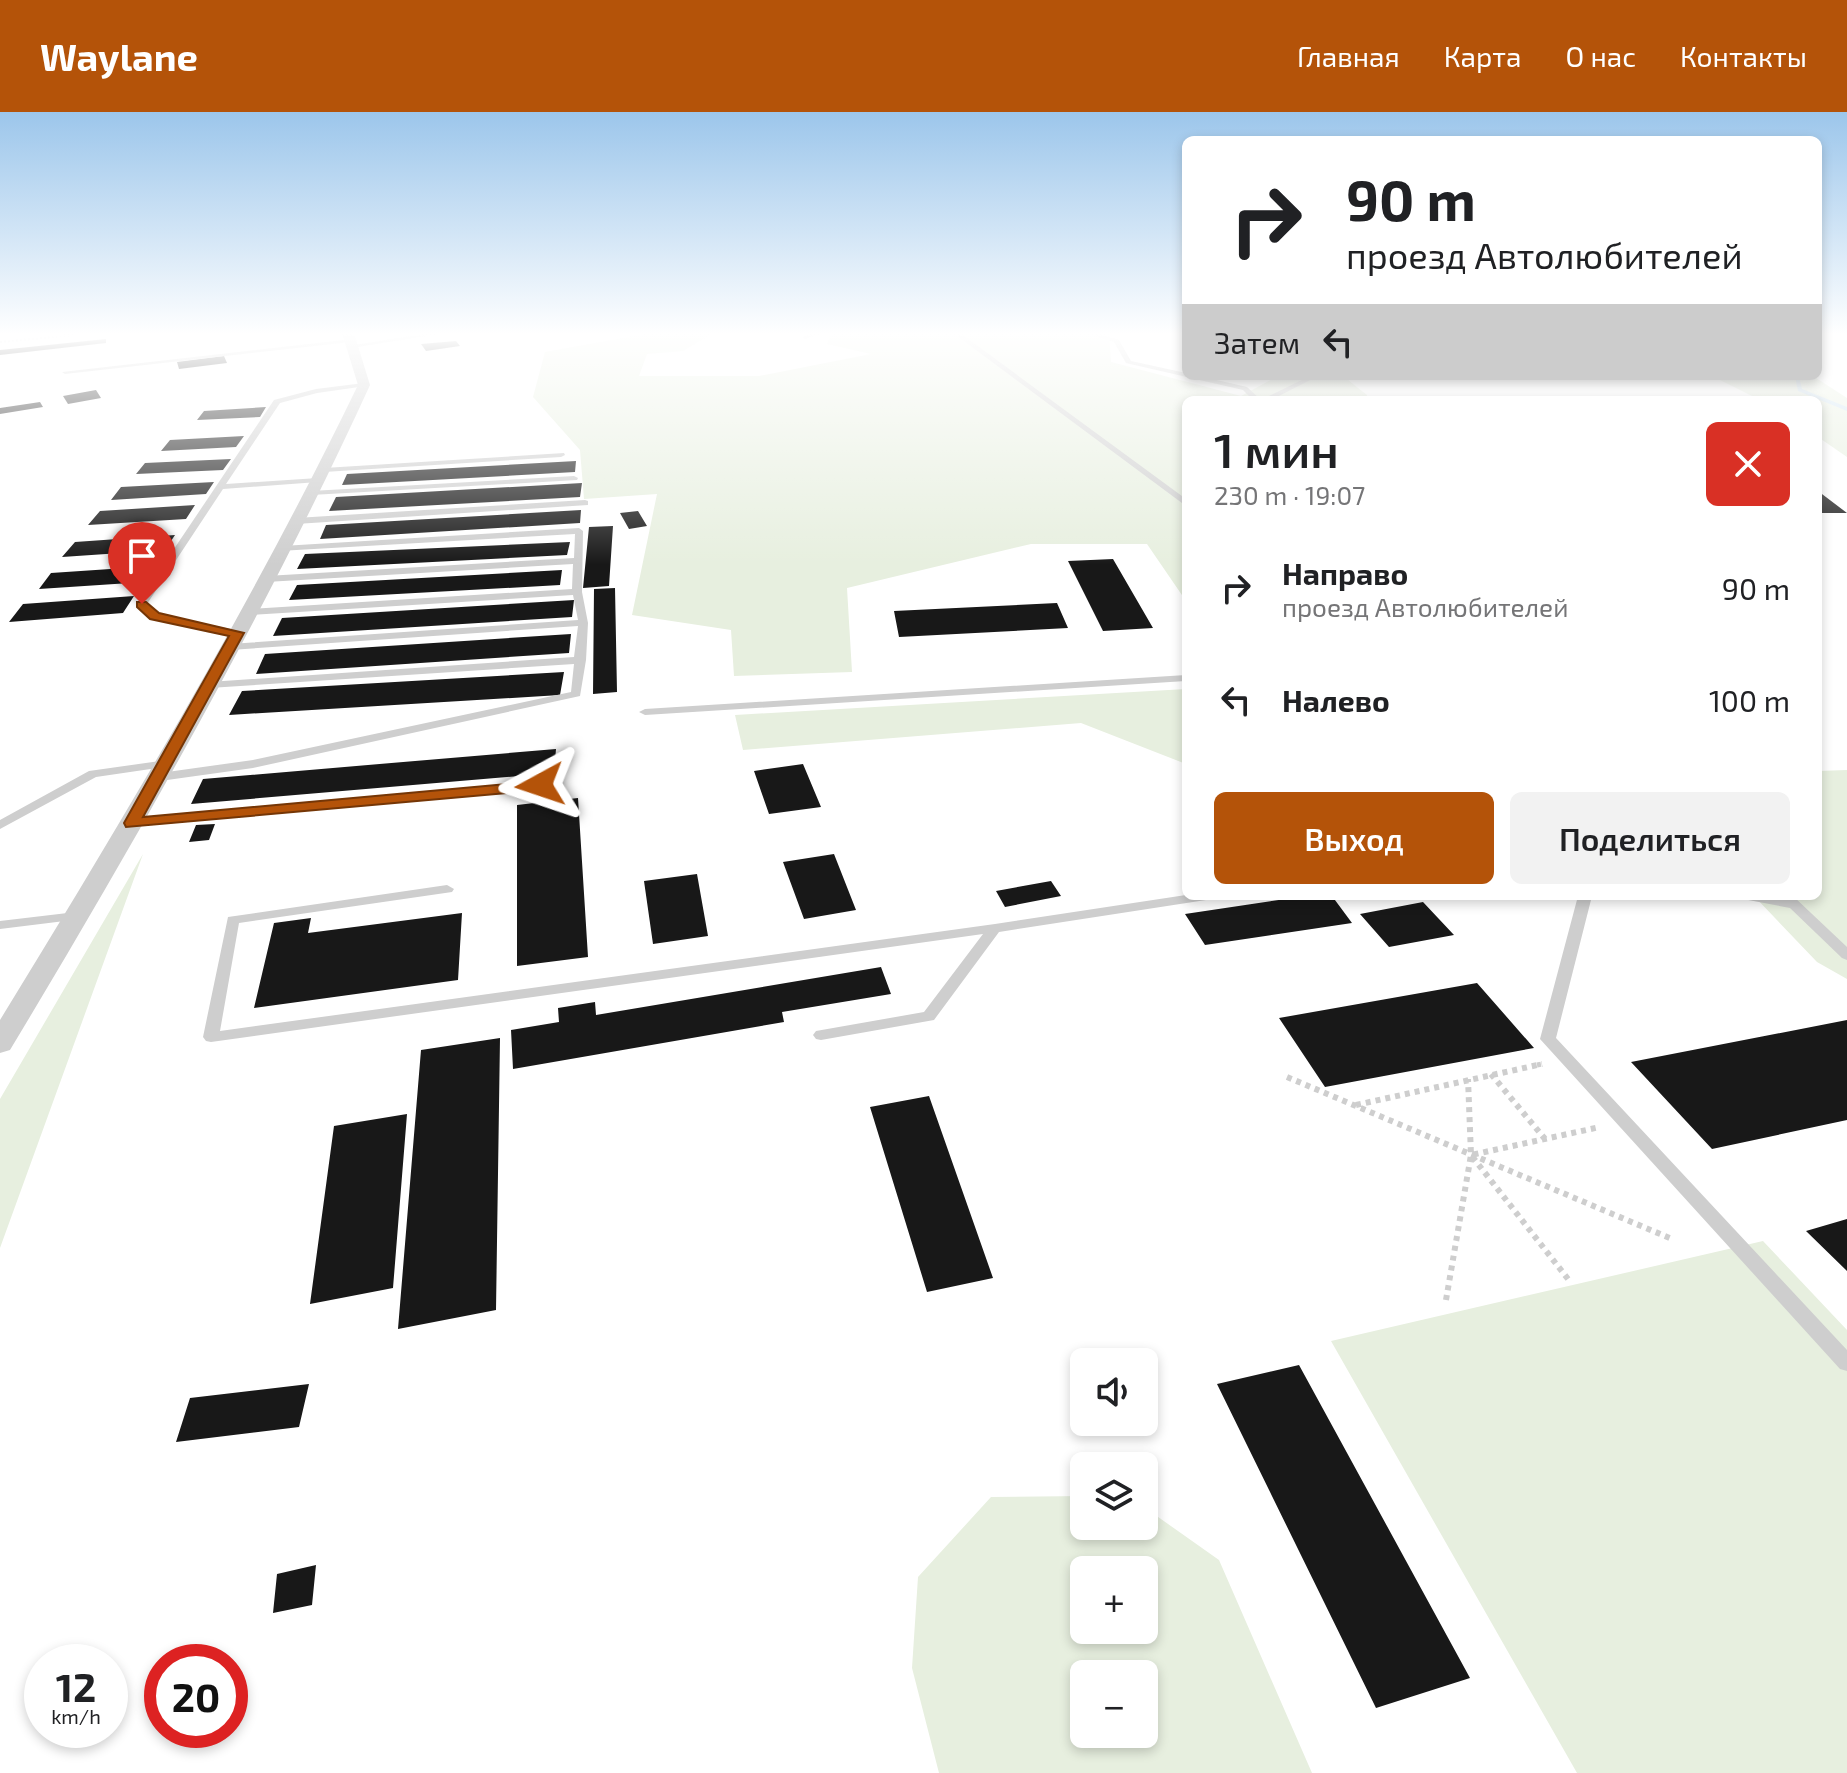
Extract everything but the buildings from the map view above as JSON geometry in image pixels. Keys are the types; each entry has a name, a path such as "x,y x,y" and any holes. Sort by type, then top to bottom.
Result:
{"street":[{"path":"0,1043 163,770 282,549 352,411"}],"lane":[{"path":"271,411 142,604 155,616 233,640 583,623"},
{"path":"1061,411 1182,500"},
{"path":"222,487 317,481 561,455"},
{"path":"317,481 574,478"},
{"path":"296,521 585,503"},
{"path":"0,825 93,774 253,764 576,694 583,623 577,592 579,531 282,549"},
{"path":"266,579 576,561"},
{"path":"248,612 577,592"},
{"path":"209,685 581,660"},
{"path":"645,712 1182,678"},
{"path":"132,823 540,785"},
{"path":"447,889 233,920 211,1037 1182,900"},
{"path":"1584,900 1548,1039 1847,1363"},
{"path":"1790,900 1847,955"},
{"path":"0,925 76,916"},
{"path":"821,1035 929,1016 995,928"}],"path":[{"path":"1354,1105 1567,1060"},
{"path":"1491,1074 1545,1139"},
{"path":"1287,1077 1672,1239"},
{"path":"1446,1300 1471,1155 1468,1079"},
{"path":"1471,1155 1624,1122"},
{"path":"1471,1155 1568,1279"}],"green space":[{"path":"545,411 1182,411 1182,595 1147,544 1031,544 847,588 852,672 734,676 731,630 632,615 657,494 584,499 580,450"},
{"path":"1822,411 1847,411 1847,457 1822,440"},
{"path":"1182,689 1182,762 1081,723 743,750 735,715"},
{"path":"1847,770 1847,979 1817,962 1758,900 1822,900 1822,771"},
{"path":"143,854 0,1248 0,1099"},
{"path":"1763,1241 1847,1330 1847,1773 1577,1773 1331,1341"},
{"path":"1070,1496 1070,1540 1158,1540 1158,1517 1219,1560 1312,1773 939,1773 912,1668 918,1577 991,1497"}],"route":[{"path":"142,604 155,616 237,633 132,823 540,785"}]}
